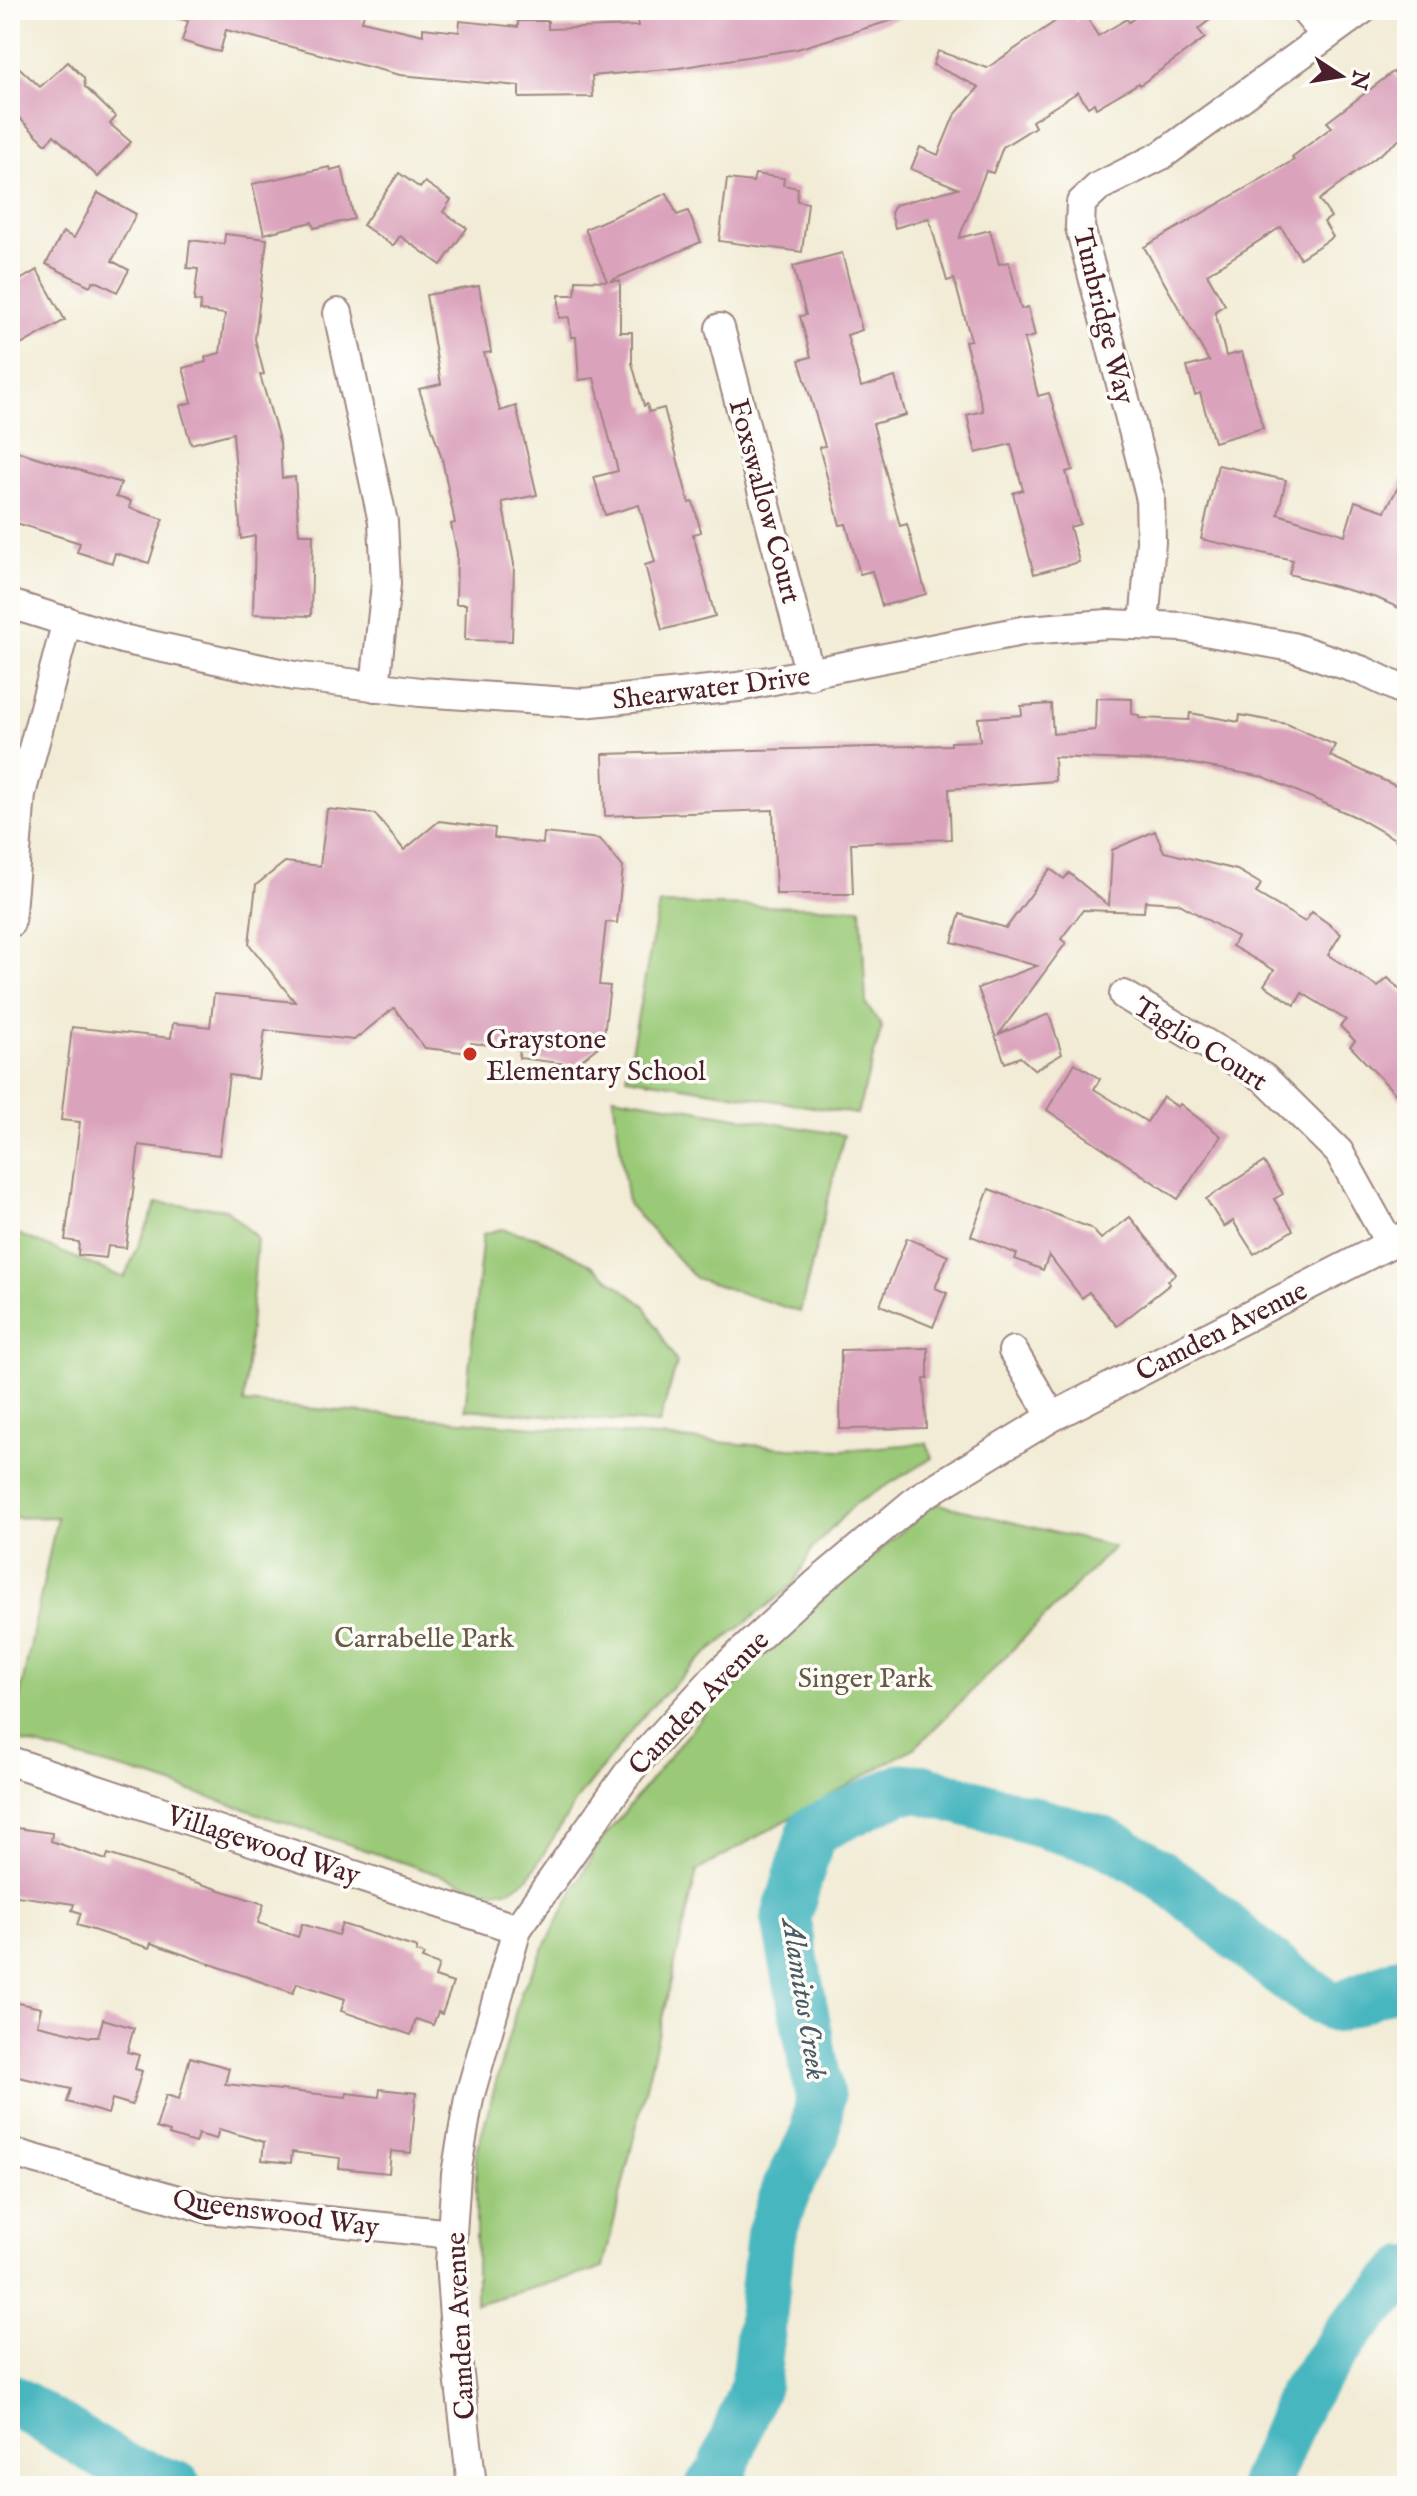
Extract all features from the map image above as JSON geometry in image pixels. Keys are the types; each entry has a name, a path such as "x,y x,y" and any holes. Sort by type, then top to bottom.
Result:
{"street":[{"path":"1304,10 1326,36"},
{"name":"Tunbridge Way","path":"1144,625 1151,542 1150,495 1080,227 1081,203 1098,187 1162,155 1362,10"},
{"path":"338,313 383,522 386,584 375,687"},
{"name":"Foxswallow Court","path":"720,328 810,675"},
{"name":"Shearwater Drive","path":"10,604 122,639 219,662 375,687 583,703 738,687 1027,630 1144,625 1183,627 1292,647 1363,671 1407,692"},
{"path":"10,923 21,794 67,621"},
{"name":"Taglio Court","path":"1124,995 1264,1078 1339,1152 1398,1240"},
{"name":"Camden Avenue","path":"472,2486 450,2263 456,2174 469,2098 517,1929 631,1769 720,1672 816,1584 920,1497 1052,1417 1398,1240"},
{"path":"1013,1351 1052,1417"},
{"name":"Villagewood Way","path":"10,1761 517,1929"},
{"name":"Queenswood Way","path":"10,2152 209,2209 452,2234"}],"green space":[{"path":"659,904 861,908 866,1004 882,1027 857,1114 626,1077"},
{"path":"613,1096 844,1135 800,1312 695,1278 628,1204"},
{"name":"Carrabelle Park","path":"157,1203 226,1209 257,1238 244,1403 790,1448 842,1450 927,1443 932,1458 854,1505 812,1549 793,1585 699,1660 649,1709 580,1795 529,1877 510,1890 484,1890 143,1775 11,1739 57,1517 10,1518 10,1236 18,1234 124,1278"},
{"path":"501,1229 537,1237 589,1263 645,1306 677,1363 659,1424 465,1409 483,1234"},
{"name":"Singer Park","path":"934,1503 1114,1547 917,1746 697,1871 603,2268 476,2304 476,2155 521,1992 597,1846 733,1678"}],"building":[{"path":"178,10 365,10 362,21 423,35 423,28 459,32 460,21 518,27 518,21 548,21 548,29 638,26 636,13 670,10 905,10 906,16 797,49 678,68 592,76 593,97 519,98 519,86 400,75 226,30 220,52 211,50 182,41 188,21 177,18"},
{"path":"1146,10 1223,10 1198,29 1205,38 1140,85 1096,108 1094,103 1088,107 1078,92 1032,121 1035,127 1003,147 993,173 986,171 959,238 990,230 999,264 1009,262 1021,309 1028,307 1035,336 1024,339 1038,396 1049,393 1073,470 1066,472 1080,524 1070,527 1079,562 1034,574 1013,493 1023,490 1011,444 976,453 967,415 983,411 965,341 971,340 954,279 947,281 929,218 895,228 891,213 895,205 958,188 911,169 920,147 938,155 954,116 979,87 933,65 938,51 987,68 1069,12 1074,21 1085,14 1098,36 1127,19 1129,22"},
{"path":"10,59 40,87 68,62 84,78 85,87 116,117 110,124 131,142 98,177 54,135 46,144 10,109"},
{"path":"1393,72 1407,89 1407,134 1319,200 1331,217 1324,222 1333,237 1300,258 1281,227 1207,274 1225,305 1215,311 1226,356 1242,352 1263,428 1214,442 1200,393 1195,395 1187,367 1209,361 1144,247 1294,160 1292,157 1332,127 1327,122"},
{"path":"330,167 331,170 342,167 354,219 314,228 312,222 264,234 252,184"},
{"path":"399,173 420,188 425,182 451,200 443,212 467,228 441,265 400,236 393,246 363,225"},
{"path":"755,174 784,178 783,185 798,188 797,201 808,203 802,252 719,241 727,179 753,182"},
{"path":"98,193 136,214 112,261 129,270 117,292 93,281 90,286 46,264 63,232 74,238"},
{"path":"667,193 677,215 688,211 701,242 610,281 620,281 620,332 632,332 632,363 644,406 647,404 649,412 664,408 689,503 693,502 701,532 693,534 715,616 662,630 645,565 655,562 639,505 605,515 594,477 618,471 594,378 579,380 576,337 571,337 569,317 559,318 559,295 575,295 576,280 607,281 585,229"},
{"path":"225,234 267,239 255,339 264,374 260,375 280,443 282,478 295,477 299,534 313,534 311,616 253,614 255,536 241,539 233,433 191,444 180,406 192,402 183,368 206,362 205,357 220,353 225,314 200,311 201,302 194,301 198,269 187,268 190,240 224,244"},
{"path":"842,253 862,330 847,335 861,387 895,377 906,415 873,424 900,526 907,524 926,594 882,606 872,571 860,574 846,524 840,525 819,447 825,446 799,360 811,357 800,316 806,315 793,266"},
{"path":"37,270 65,320 10,351 10,286"},
{"path":"479,286 491,352 484,353 500,411 516,406 537,495 502,502 514,564 512,641 465,640 466,604 456,604 457,553 451,524 455,523 442,459 419,389 441,384 426,295"},
{"path":"10,449 121,483 116,497 131,501 129,508 163,519 149,563 115,553 112,563 77,552 80,543 10,521"},
{"path":"1218,465 1286,480 1278,514 1345,535 1355,501 1385,511 1407,471 1407,597 1401,609 1377,598 1289,574 1293,560 1201,539"},
{"path":"1096,698 1132,699 1132,714 1139,715 1139,718 1189,720 1190,713 1239,722 1240,715 1287,724 1335,745 1330,756 1407,791 1407,846 1358,818 1264,777 1182,762 1054,757 1055,781 949,789 951,839 851,843 853,894 776,894 773,810 605,816 603,754 951,745 951,742 980,741 978,718 1022,715 1021,706 1051,704 1053,734 1095,730"},
{"path":"327,809 375,814 404,850 439,821 495,828 494,838 543,844 544,833 600,839 623,867 617,923 606,922 599,985 610,986 603,1043 575,1065 519,1058 520,1048 471,1043 470,1053 425,1048 394,1008 354,1040 265,1030 258,1079 229,1075 219,1155 139,1145 126,1248 108,1246 106,1258 78,1255 79,1242 65,1240 80,1122 61,1120 72,1027 171,1038 173,1023 210,1027 214,994 295,1002 249,944 256,885 285,862 320,866"},
{"path":"1155,831 1164,852 1237,870 1261,884 1256,893 1305,922 1312,912 1341,934 1328,955 1378,987 1388,978 1407,997 1407,1106 1350,1046 1355,1041 1340,1026 1346,1020 1302,993 1295,1005 1264,985 1274,970 1232,946 1237,937 1178,903 1145,901 1144,912 1083,910 1061,939 1066,943 999,1034 1049,1014 1062,1054 1035,1070 1020,1057 1005,1063 978,988 1037,966 952,942 960,914 1006,928 1050,869 1064,879 1069,873 1109,906 1112,850"},
{"path":"1075,1063 1100,1079 1094,1089 1147,1122 1163,1097 1178,1107 1180,1104 1221,1136 1178,1199 1047,1110"},
{"path":"1264,1162 1283,1194 1274,1199 1293,1230 1254,1254 1233,1221 1224,1227 1206,1199"},
{"path":"989,1189 1091,1228 1101,1239 1130,1217 1176,1274 1168,1281 1170,1284 1117,1326 1089,1292 1082,1298 1049,1255 1043,1270 1015,1259 1017,1254 971,1236"},
{"path":"907,1238 948,1256 935,1288 947,1293 933,1327 880,1305"},
{"path":"928,1348 928,1379 924,1379 926,1428 840,1429 841,1350"},
{"path":"10,1827 52,1833 51,1841 106,1860 108,1854 264,1904 258,1923 298,1937 302,1924 338,1935 342,1924 417,1948 416,1952 424,1955 422,1959 439,1965 435,1977 453,1983 442,2014 438,2012 433,2025 416,2019 411,2035 341,2011 345,1999 297,1983 293,1993 151,1943 149,1948 77,1925 81,1913 72,1910 74,1904 10,1895"},
{"path":"10,2001 41,2008 37,2025 90,2037 98,2037 103,2019 134,2028 127,2052 139,2055 135,2069 142,2071 132,2105 112,2099 108,2114 67,2102 71,2089 10,2075"},
{"path":"190,2057 229,2068 225,2084 346,2097 347,2093 379,2097 380,2089 416,2093 411,2153 391,2151 389,2173 339,2168 340,2158 292,2152 291,2163 262,2160 264,2142 219,2129 216,2139 198,2134 195,2143 169,2135 170,2132 156,2128 166,2095 179,2099"}],"waterway":[{"name":"Alamitos Creek","path":"710,2486 721,2474 755,2385 771,2234 787,2188 815,2134 820,2098 786,1918 812,1831 902,1788 923,1789 1102,1841 1134,1857 1193,1899 1276,1968 1335,2008 1407,1979"},
{"path":"1264,2486 1301,2397 1351,2329 1407,2271"},
{"name":"Alamitos Creek","path":"10,2398 128,2470 177,2486"}],"place":[{"name":"Graystone Elementary School","path":"470,1054"}]}
